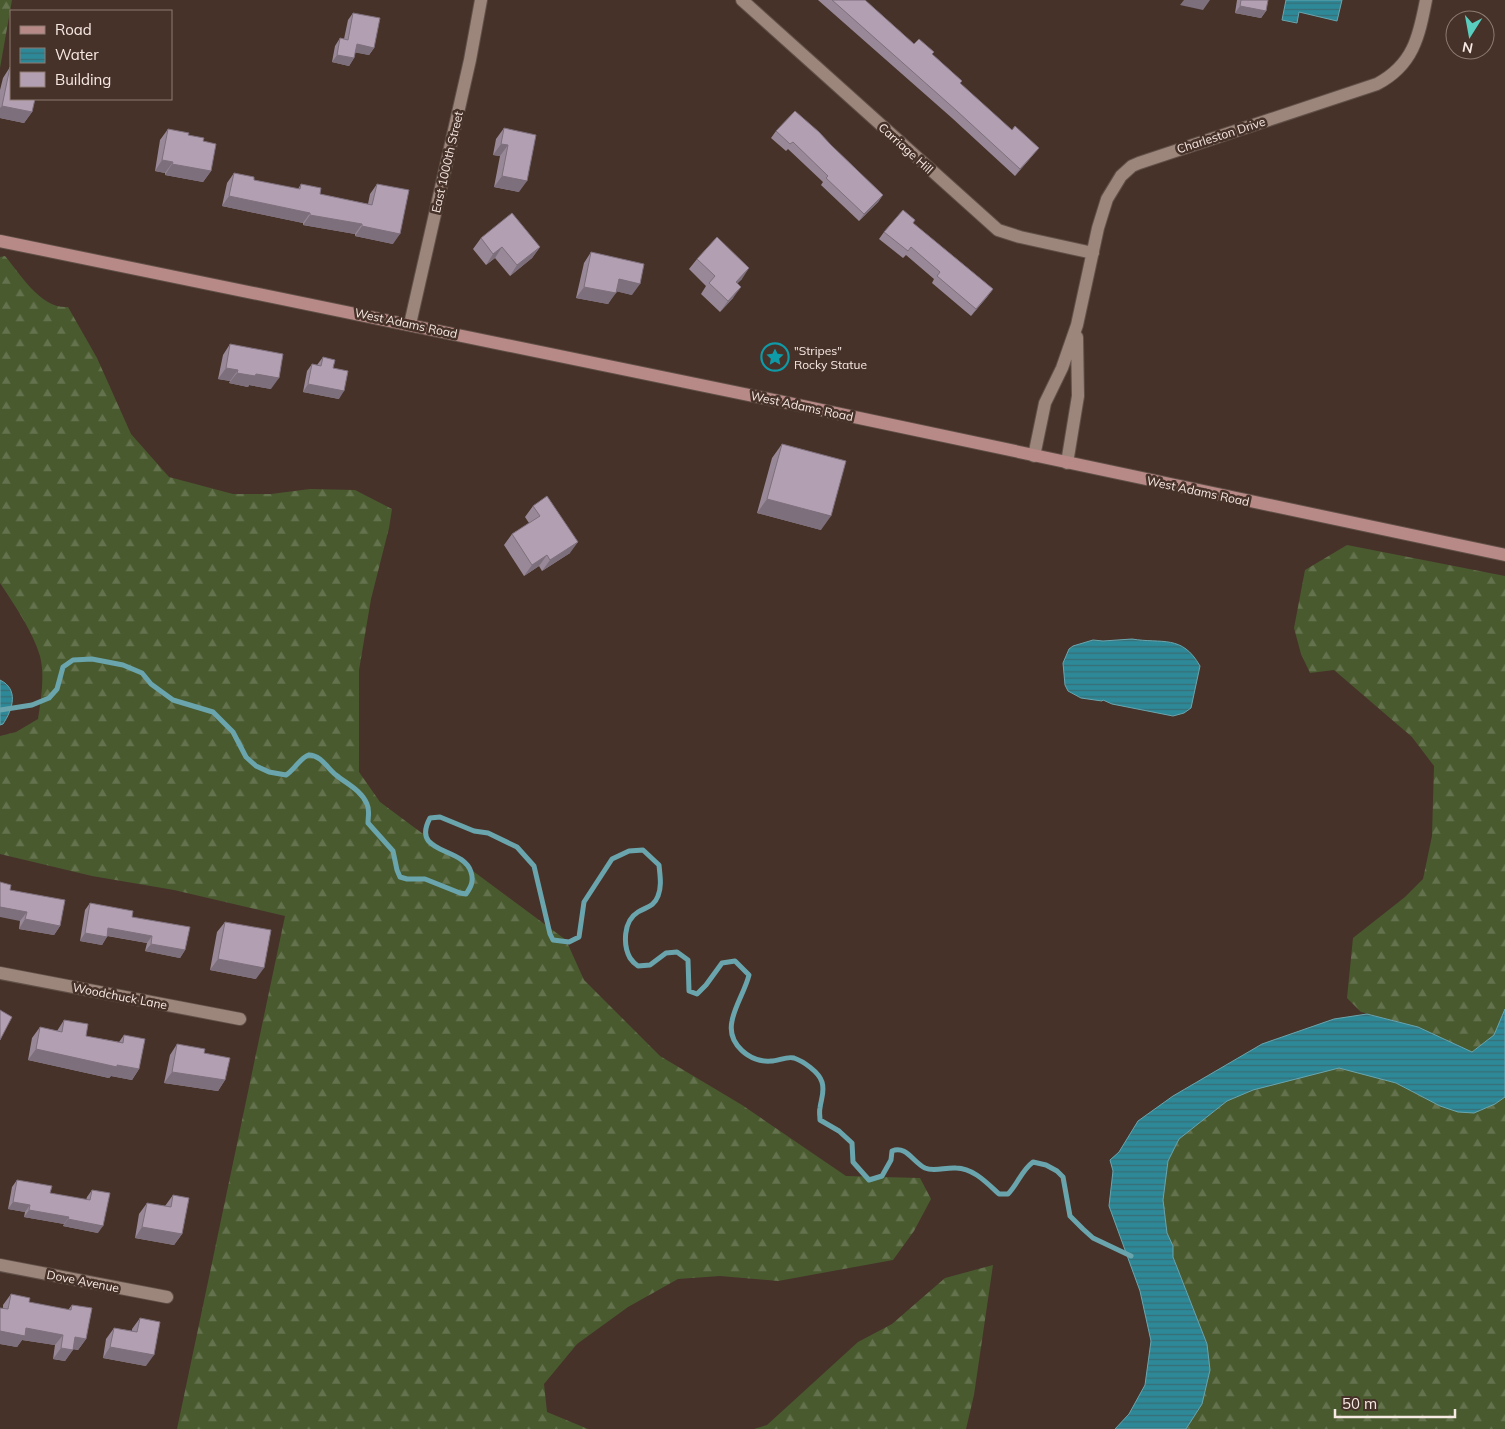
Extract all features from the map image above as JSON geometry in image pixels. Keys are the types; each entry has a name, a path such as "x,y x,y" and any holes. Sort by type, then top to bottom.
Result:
{"street":[{"name":"East 1000th Street","path":"410,324 470,60 481,0"},
{"name":"Carriage Hill","path":"742,0 998,230 1020,237 1093,253"},
{"name":"Charleston Drive","path":"1034,456 1045,403 1062,368 1077,325 1107,199 1121,176 1132,166 1194,143 1377,84 1403,64 1412,51 1419,34 1426,0"},
{"name":"West Adams Road","path":"0,241 793,404 1505,556"},
{"name":"Charleston Drive","path":"1067,463 1078,396 1077,325"},
{"name":"Woodchuck Lane","path":"0,973 240,1019"},
{"name":"Dove Avenue","path":"0,1265 167,1297"}],"green space":[{"path":"0,0 12,0 10,10 0,68"},
{"path":"5,256 40,297 49,303 68,307 97,358 131,434 169,477 233,494 271,494 310,489 355,490 392,509 371,599 359,670 359,772 380,802 566,940 584,980 660,1056 742,1105 846,1176 920,1178 931,1199 914,1231 893,1260 778,1281 720,1276 678,1279 628,1307 577,1344 544,1384 547,1412 588,1429 177,1429 285,916 174,890 92,876 0,854 0,736 16,732 38,719 42,679 40,656 33,637 0,583 0,257"},
{"path":"1347,545 1505,576 1505,1009 1494,1035 1472,1052 1418,1027 1361,1012 1347,998 1353,938 1405,897 1423,879 1432,836 1434,766 1412,737 1334,670 1310,673 1301,654 1294,628 1305,570"},
{"path":"1339,1067 1396,1083 1440,1106 1495,1104 1505,1097 1505,1429 1186,1429 1202,1404 1210,1370 1207,1344 1173,1256 1173,1246 1167,1233 1163,1200 1168,1161 1179,1139 1227,1101 1253,1090"},
{"path":"993,1265 974,1395 966,1429 754,1429 767,1425 858,1342 892,1324 945,1278"}],"water":[{"path":"1286,0 1342,0 1337,21 1299,12 1297,23 1282,20"},
{"path":"1132,639 1170,642 1186,649 1193,656 1200,666 1191,708 1184,713 1173,716 1112,704 1103,700 1081,698 1068,691 1065,685 1063,663 1069,649 1093,640"},
{"path":"0,680 10,689 12,700 7,718 0,725"},
{"path":"1505,1009 1505,1097 1495,1104 1474,1113 1458,1112 1440,1106 1396,1083 1339,1068 1253,1090 1227,1101 1179,1139 1168,1161 1163,1200 1167,1233 1173,1246 1173,1257 1207,1344 1210,1370 1202,1404 1186,1429 1115,1429 1129,1414 1145,1385 1151,1341 1140,1291 1109,1206 1113,1171 1110,1160 1119,1152 1138,1121 1173,1096 1262,1044 1334,1019 1367,1014 1418,1027 1472,1052 1494,1035"}],"building":[{"path":"832,0 865,0 914,44 919,39 934,52 932,54 962,81 960,83 1012,130 1015,126 1039,148 1020,169"},
{"path":"1241,0 1268,0 1266,11 1240,6"},
{"path":"353,13 380,18 374,48 357,44 354,58 337,55 340,38 348,40"},
{"path":"10,67 10,100 35,100 32,112 2,106"},
{"path":"795,111 883,195 864,214 826,178 828,176 793,142 790,144 776,131"},
{"path":"504,128 536,135 527,181 502,176 508,145 501,144"},
{"path":"168,129 189,133 188,135 204,138 203,141 216,144 211,171 172,164 173,162 162,160"},
{"path":"234,173 254,177 254,180 300,189 301,184 321,188 320,194 372,205 377,184 409,190 400,234 362,226 362,224 310,215 310,213 229,196"},
{"path":"903,210 915,220 913,223 993,289 976,309 937,276 940,272 911,247 908,251 884,232"},
{"path":"512,213 540,247 517,265 502,247 493,254 481,238"},
{"path":"717,237 749,268 736,282 741,287 728,301 709,283 715,276 697,259"},
{"path":"591,252 644,264 640,284 619,279 616,293 584,287"},
{"path":"230,344 283,354 279,378 237,373 238,370 226,368"},
{"path":"323,357 335,360 333,368 348,371 344,391 308,384 312,364 321,366"},
{"path":"782,444 846,461 831,516 767,499"},
{"path":"547,496 578,542 550,560 547,555 532,565 512,534 540,516 533,506"},
{"path":"0,882 11,885 10,890 65,900 60,926 25,919 27,912 0,907"},
{"path":"90,903 133,911 132,917 190,927 185,950 151,944 152,936 108,928 107,937 85,933"},
{"path":"225,922 271,930 264,968 218,959"},
{"path":"0,1010 12,1017 0,1040"},
{"path":"64,1020 88,1024 86,1036 123,1043 124,1035 145,1039 139,1069 117,1065 117,1067 36,1049 40,1027 62,1032"},
{"path":"177,1044 205,1049 204,1053 230,1058 225,1080 172,1072"},
{"path":"17,1180 52,1186 50,1193 90,1200 92,1190 110,1193 103,1226 68,1219 69,1217 29,1210 30,1205 13,1202"},
{"path":"173,1195 189,1198 182,1234 142,1227 147,1203 171,1207"},
{"path":"11,1294 30,1298 29,1302 71,1310 72,1305 92,1308 86,1339 75,1337 73,1350 61,1348 63,1335 26,1328 25,1336 0,1331 0,1308 8,1309"},
{"path":"140,1318 160,1322 154,1355 110,1347 114,1328 137,1332"}],"waterway":[{"path":"0,710 32,705 49,698 57,689 63,667 73,660 92,659 123,665 142,673 151,684 173,700 213,712 233,732 246,757 256,766 269,772 286,775 306,756 317,757 321,760 364,799 368,809 368,823 393,851 400,877 425,879 460,893 466,894 469,889 472,875 466,864 432,844 427,838 426,830 430,818 440,817 474,831 488,833 517,847 534,866 553,940 569,942 579,937 584,902 612,859 629,851 643,850 659,865 660,888 654,902 638,912 629,921 626,947 630,958 638,966 650,965 666,953 677,952 688,960 689,991 697,994 722,963 735,961 749,975 732,1021 731,1029 737,1044 755,1059 771,1061 794,1058 806,1064 814,1071 820,1078 823,1086 820,1120 839,1131 852,1143 853,1162 869,1180 882,1176 891,1160 892,1151 897,1150 905,1152 925,1168 956,1168 974,1173 999,1194 1008,1194 1025,1169 1033,1162 1046,1165 1063,1177 1070,1216 1093,1238 1131,1256"}],"place":[{"name":"\"Stripes\" Rocky Statue","path":"775,357"}]}
